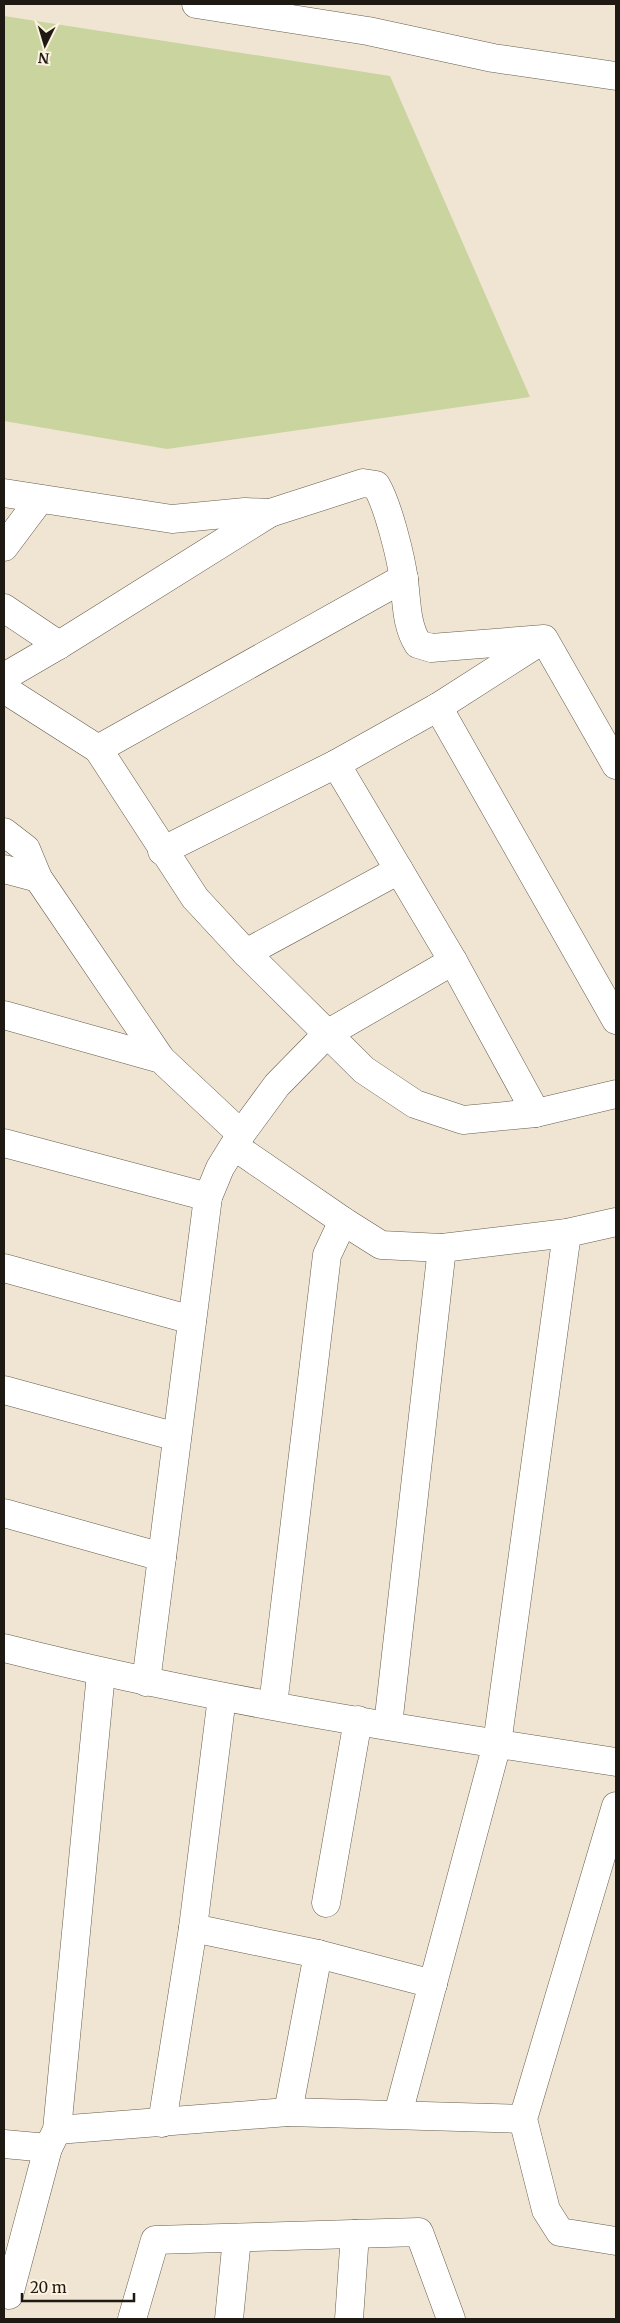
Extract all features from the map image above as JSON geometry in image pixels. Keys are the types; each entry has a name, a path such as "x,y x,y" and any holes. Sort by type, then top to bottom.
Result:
{"street":[{"path":"196,4 368,31 493,58 616,76"},
{"path":"4,677 270,514 363,483 376,485 384,498 404,578 410,632 418,644 431,648 544,639"},
{"path":"4,493 172,519 244,512 270,514"},
{"path":"4,548 40,499"},
{"path":"98,749 404,578"},
{"path":"4,608 59,645"},
{"path":"162,851 336,764 438,708 544,639"},
{"path":"544,639 616,765"},
{"path":"4,689 98,749 162,851 195,898 246,953 364,1070 415,1104 463,1120 536,1113 616,1094"},
{"path":"438,708 616,1020"},
{"path":"336,764 453,961 536,1113"},
{"path":"4,832 26,849 38,878 160,1059 237,1140 343,1221 382,1245 442,1248 567,1233 616,1222"},
{"path":"4,870 38,878"},
{"path":"246,953 399,870"},
{"path":"146,1682 208,1197 220,1168 237,1140 277,1084 327,1034 453,961"},
{"path":"4,1016 160,1059"},
{"path":"4,1143 208,1197"},
{"path":"273,1705 327,1255 343,1221"},
{"path":"398,2114 497,1744 567,1233"},
{"path":"388,1725 442,1248"},
{"path":"4,1268 192,1320"},
{"path":"4,1390 177,1437"},
{"path":"4,1513 162,1557"},
{"path":"4,1648 101,1673 222,1697 497,1744 616,1762"},
{"path":"9,2280 53,2139 101,1673"},
{"path":"162,2123 193,1928 222,1697"},
{"path":"326,1903 358,1720"},
{"path":"616,1806 523,2119 546,2210 553,2223 560,2232 616,2241"},
{"path":"193,1928 318,1954 433,1984"},
{"path":"288,2112 318,1954"},
{"path":"4,2144 162,2123 288,2112 523,2119"},
{"path":"132,2319 155,2240 419,2232 451,2319"},
{"path":"349,2319 355,2234"},
{"path":"229,2319 237,2238"}],"green space":[{"path":"4,16 390,76 530,397 167,449 4,421"}]}
